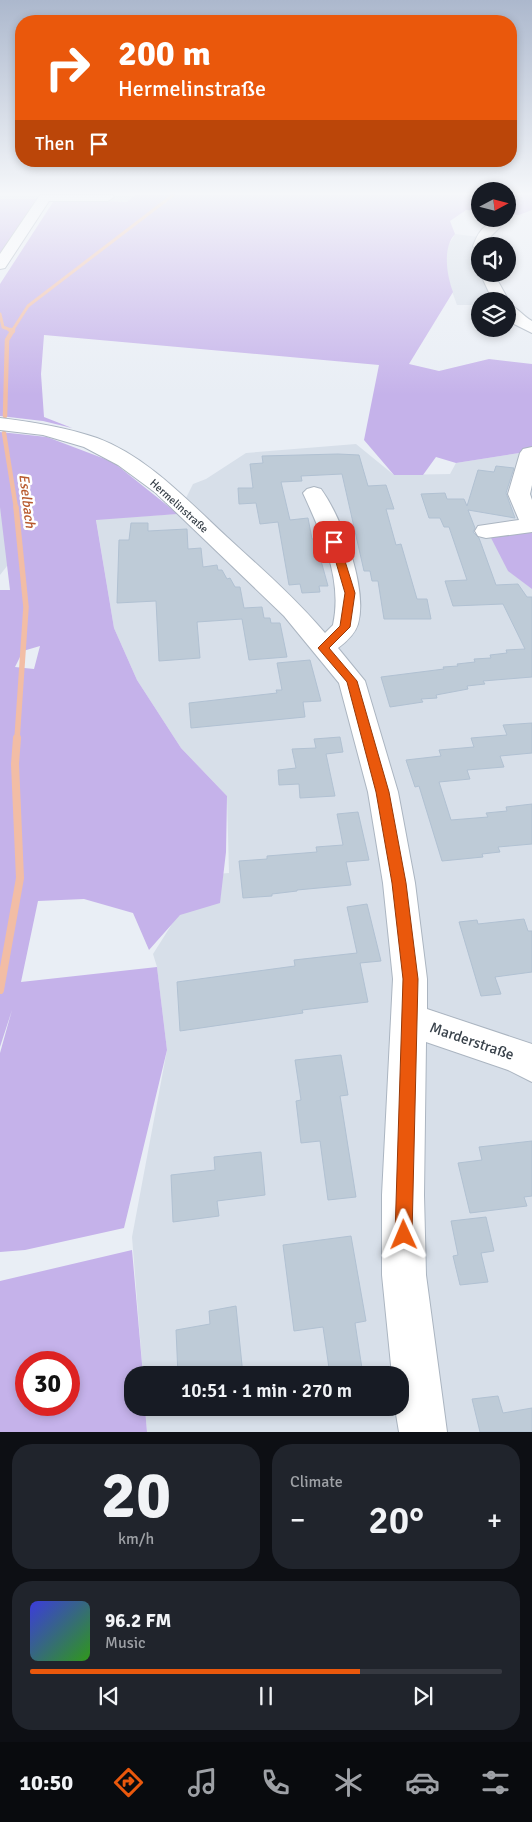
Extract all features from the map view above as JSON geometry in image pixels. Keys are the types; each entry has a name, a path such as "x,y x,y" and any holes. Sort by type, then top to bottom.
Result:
{"street":[{"path":"516,316 532,328"},
{"name":"Hermelinstraße","path":"0,424 45,429 91,443 125,461 164,489 293,611 352,681 383,792 399,883 410,979 403,1195 404,1274 418,1405 423,1432"},
{"path":"486,531 532,525 519,494 530,453"},
{"path":"314,492 329,526 350,593 345,627 323,648"},
{"name":"Marderstraße","path":"410,1020 519,1056 532,1064"}],"shaded area":[{"path":"14,262 447,262 453,292 409,364 439,371 489,359 532,364 532,451 456,463 436,457 423,475 394,475 364,440 379,365 44,335 41,374 44,417 72,428 43,421 0,416 0,284"},
{"path":"444,262 471,262 471,282 486,282 491,292 471,292 471,305 457,305 446,275"},
{"path":"0,432 47,437 113,462 178,514 96,520 114,628 137,680 181,748 227,796 226,852 220,903 180,915 149,950 133,913 84,899 38,901 21,982 157,967 167,1050 124,1228 25,1250 0,1252 0,1053 12,1010 0,1047 0,590 10,590 0,507","holes":["40,646 34,669 15,667 23,651"]},
{"path":"356,444 394,475 450,474 456,463 532,451 532,1432 147,1432 146,1416 409,1416 409,1366 142,1366 132,1237 167,1050 157,967 153,954 203,875 229,873 227,796 181,748 137,680 114,628 96,519 178,514 193,484 206,479 246,453"},
{"path":"0,486 21,548 0,575"},
{"path":"532,530 532,589 508,571 489,534"},
{"path":"132,1250 142,1366 124,1366 124,1416 146,1416 147,1432 0,1432 0,1281"}],"building":[{"path":"359,455 368,486 386,485 394,509 386,509 396,545 401,544 417,599 427,599 431,619 384,619 378,581 372,581 370,571 364,571 342,474 301,476 302,481 281,482 290,520 308,518 312,539 315,539 328,586 319,586 320,592 302,593 300,584 289,585 278,522 260,524 256,503 239,504 238,488 253,488 250,464 263,463 262,456"},
{"path":"496,466 514,468 506,493 515,518 468,510 475,528 473,532 479,538 496,585 518,584 527,597 532,597 532,677 483,681 485,684 467,686 468,689 436,695 437,698 421,699 423,702 390,707 381,677 444,669 443,667 475,662 474,659 491,658 490,655 507,653 506,650 525,649 503,604 453,606 445,581 467,580 449,527 444,527 440,518 429,518 421,494 445,493 447,499 464,499 467,506 478,470 494,472"},
{"path":"131,523 148,523 148,531 187,529 188,549 201,548 203,567 217,565 218,570 222,570 227,579 230,578 235,587 240,587 244,608 262,607 264,618 270,618 271,623 280,623 287,657 249,660 242,619 197,622 200,658 159,661 156,601 117,603 119,540 129,540"},
{"path":"310,660 321,701 303,702 305,717 191,728 189,703 277,693 276,690 282,690 277,663"},
{"path":"532,723 532,753 500,756 504,767 467,770 470,779 439,782 451,820 488,817 486,813 507,811 506,807 532,804 532,844 498,847 500,852 482,854 483,857 442,861 419,786 415,787 406,760 441,756 439,750 474,747 471,738 507,735 503,725"},
{"path":"340,737 343,752 326,754 335,796 300,798 299,784 279,785 278,770 296,768 292,749 316,748 314,739"},
{"path":"358,812 369,860 346,862 351,885 243,898 239,861 267,859 267,856 317,852 316,847 343,845 337,814"},
{"path":"367,904 381,961 360,963 368,1002 302,1010 303,1013 180,1031 177,982 295,966 294,960 357,953 347,907"},
{"path":"524,919 528,931 532,931 532,972 495,977 501,994 481,996 459,922 477,920 478,924"},
{"path":"341,1055 348,1095 340,1096 356,1197 328,1200 320,1141 301,1143 296,1101 301,1100 295,1060"},
{"path":"532,1141 532,1196 524,1197 527,1206 470,1213 458,1163 482,1160 479,1147"},
{"path":"261,1152 265,1195 217,1201 219,1216 173,1222 171,1175 215,1170 214,1157"},
{"path":"486,1217 494,1251 481,1253 488,1282 460,1285 453,1256 458,1255 451,1221"},
{"path":"351,1236 366,1321 355,1323 362,1366 329,1366 323,1327 294,1331 283,1245"},
{"path":"236,1306 242,1366 178,1366 176,1330 210,1324 209,1311"},
{"path":"498,1396 503,1413 532,1408 532,1432 480,1432 472,1399"}],"waterway":[{"path":"12,331 28,306 86,262"},
{"path":"0,314 3,327 12,331"},
{"name":"Eselbach","path":"5,416 7,340 12,331"},
{"name":"Eselbach","path":"4,433 16,508"},
{"name":"Eselbach","path":"16,507 26,607 17,739"},
{"name":"Eselbach","path":"0,990 20,878 15,764 17,738"}],"route":[{"path":"334,542 350,593 345,627 323,648 352,681 383,792 399,883 410,979 403,1195 404,1235"}]}
